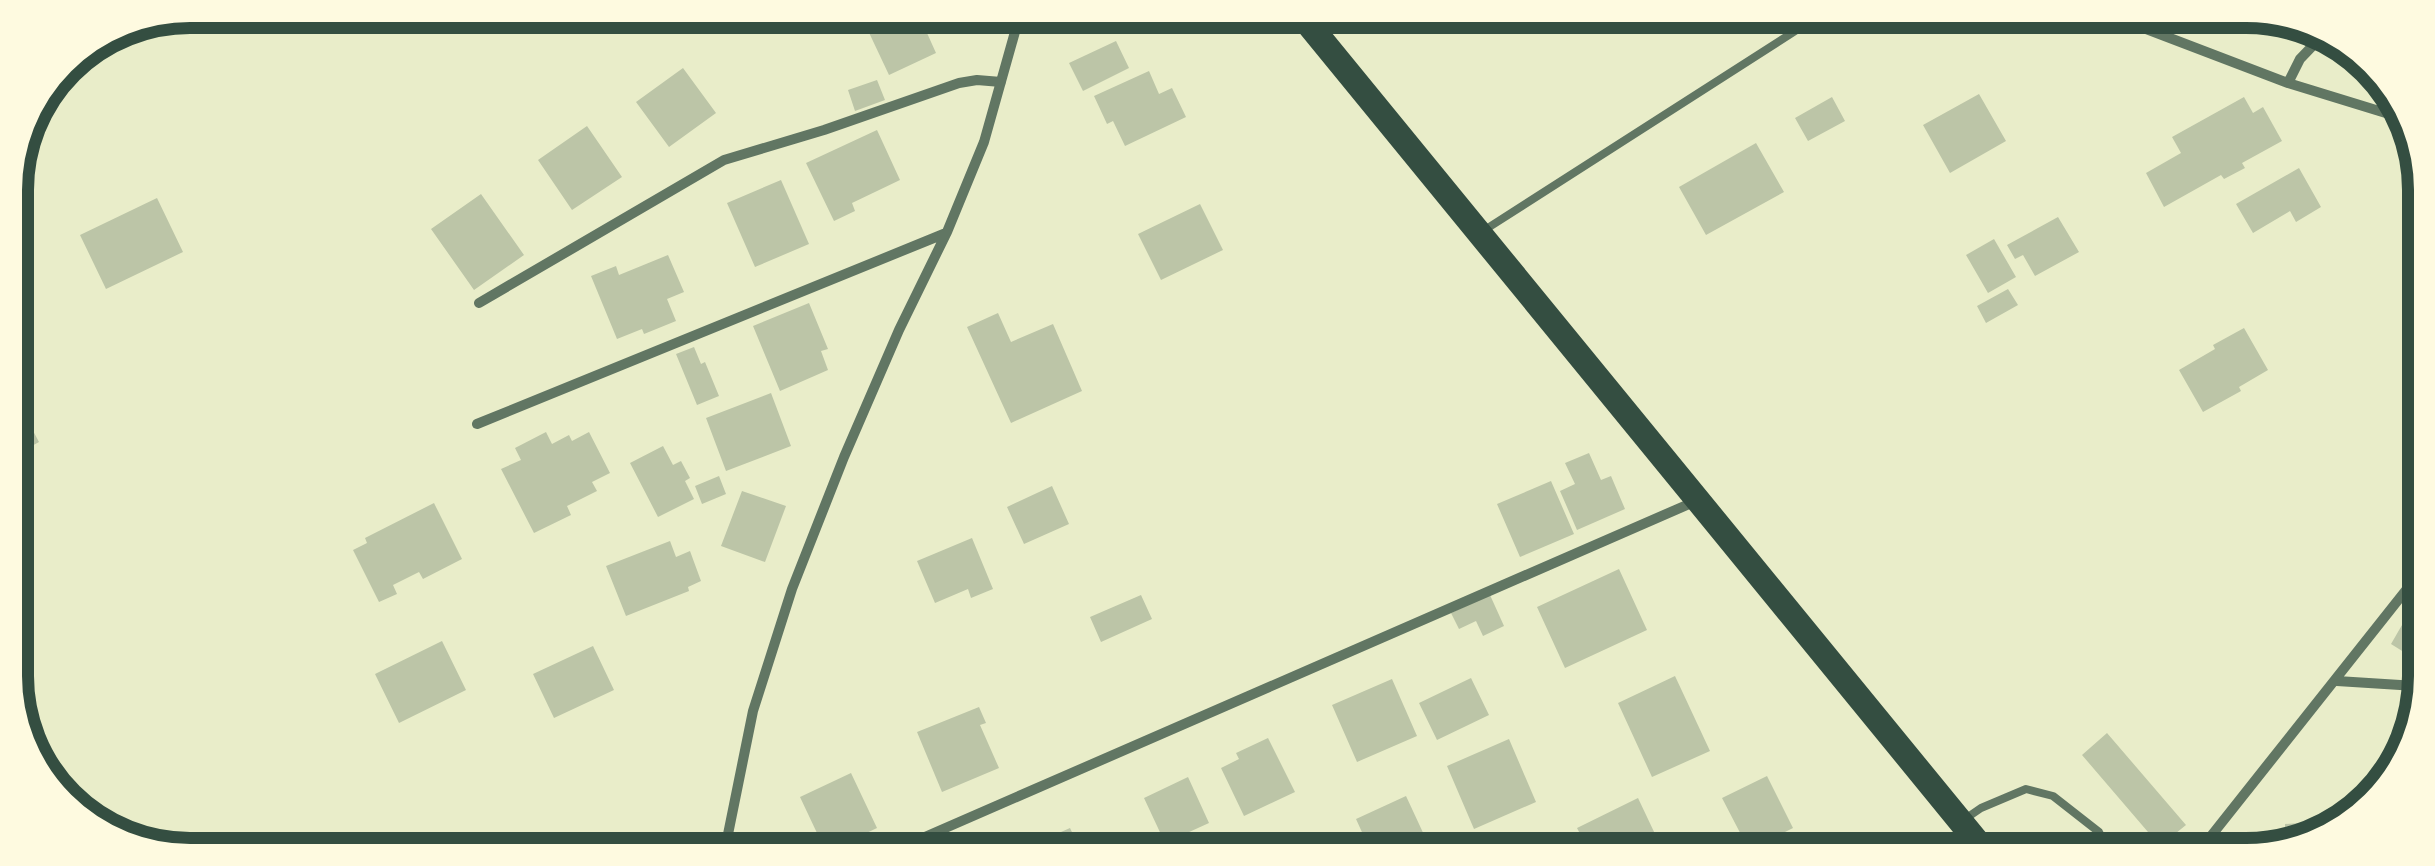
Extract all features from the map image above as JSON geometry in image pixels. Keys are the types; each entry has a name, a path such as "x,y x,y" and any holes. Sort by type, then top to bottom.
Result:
{"main road":[{"path":"1311,28 1976,838"}],"street":[{"path":"727,838 753,711 792,589 844,458 984,142 1016,28"},
{"path":"2146,28 2288,83 2388,114"},
{"path":"2288,83 2300,59 2315,43"},
{"path":"479,303 724,160 959,83 1000,82"},
{"path":"476,424 947,232"},
{"path":"922,838 1697,500"},
{"path":"2210,838 2408,588"},
{"path":"2336,680 2407,685"}],"lane":[{"path":"1479,234 1799,28"},
{"path":"1962,820 2026,789 2054,796 2102,838"}],"building":[{"path":"867,28 925,28 936,53 889,75"},
{"path":"1116,41 1129,68 1083,91 1069,63"},
{"path":"683,68 716,113 669,147 636,102"},
{"path":"1149,71 1159,94 1172,88 1186,117 1125,146 1113,121 1107,124 1094,96"},
{"path":"877,80 885,100 855,111 848,90"},
{"path":"1979,94 2006,141 1950,173 1923,125"},
{"path":"1832,97 1845,121 1808,141 1795,118"},
{"path":"2244,97 2253,113 2263,107 2282,141 2242,163 2245,168 2224,179 2221,175 2164,207 2146,173 2181,153 2172,137"},
{"path":"587,126 622,177 572,210 538,160"},
{"path":"877,130 900,180 852,203 855,211 834,221 806,163"},
{"path":"1756,143 1784,192 1706,235 1679,187"},
{"path":"2299,168 2321,207 2296,222 2290,211 2253,233 2236,204"},
{"path":"781,180 809,244 755,267 727,203"},
{"path":"481,194 524,255 474,290 431,229"},
{"path":"157,198 183,252 106,289 80,235"},
{"path":"1200,204 1223,250 1161,280 1138,234"},
{"path":"2058,217 2079,252 2035,276 2023,255 2015,259 2007,245"},
{"path":"1994,239 2016,277 1988,293 1966,255"},
{"path":"668,255 684,292 667,299 676,321 644,334 642,329 617,339 591,276 616,266 619,275"},
{"path":"2008,289 2018,305 1986,323 1977,306"},
{"path":"809,303 828,349 821,351 828,370 780,391 753,326"},
{"path":"998,313 1011,342 1053,324 1082,391 1011,423 967,327"},
{"path":"2244,328 2268,370 2203,412 2179,370"},
{"path":"694,347 719,396 697,405 676,354"},
{"path":"771,393 791,446 726,471 706,418"},
{"path":"28,421 39,442 28,448"},
{"path":"546,432 552,444 569,435 572,441 589,432 610,473 592,482 597,491 567,506 571,515 534,533 501,469 521,460 515,448"},
{"path":"663,446 673,465 681,461 690,478 685,481 694,499 658,517 630,463"},
{"path":"1589,453 1601,480 1611,476 1625,509 1577,530 1560,491 1575,484 1565,463"},
{"path":"719,476 726,494 702,504 695,486"},
{"path":"1551,481 1574,534 1520,557 1497,504"},
{"path":"1052,486 1069,524 1024,544 1007,507"},
{"path":"742,491 786,506 765,562 721,546"},
{"path":"434,503 462,559 423,579 419,572 393,585 397,594 379,602 353,550 367,543 365,538"},
{"path":"972,538 993,589 971,598 968,589 935,603 917,561"},
{"path":"670,541 676,557 690,551 701,581 688,587 689,591 626,616 606,566"},
{"path":"1619,569 1647,630 1565,668 1537,607"},
{"path":"1141,595 1152,619 1101,642 1090,617"},
{"path":"1490,595 1504,626 1483,636 1476,621 1459,629 1451,613"},
{"path":"2408,615 2408,653 2391,644"},
{"path":"442,641 466,690 399,723 375,674"},
{"path":"593,646 614,690 554,718 533,674"},
{"path":"1675,676 1710,751 1652,777 1618,703"},
{"path":"1471,678 1489,715 1437,740 1419,703"},
{"path":"1392,679 1417,736 1357,762 1332,705"},
{"path":"979,707 986,723 980,725 999,768 942,792 917,732"},
{"path":"2107,733 2186,825 2170,838 2153,838 2082,755"},
{"path":"1268,738 1295,792 1244,816 1221,768 1239,759 1236,753"},
{"path":"1509,739 1536,802 1474,829 1447,766"},
{"path":"851,773 877,828 856,838 819,838 800,797"},
{"path":"1767,776 1793,828 1773,838 1743,838 1722,798"},
{"path":"1188,777 1209,823 1176,838 1163,838 1144,798"},
{"path":"1406,796 1426,838 1365,838 1356,819"},
{"path":"1638,798 1656,836 1582,838 1577,828"},
{"path":"2301,823 2301,828 2285,833 2285,824"},
{"path":"1070,828 1075,838 1048,838"}]}
